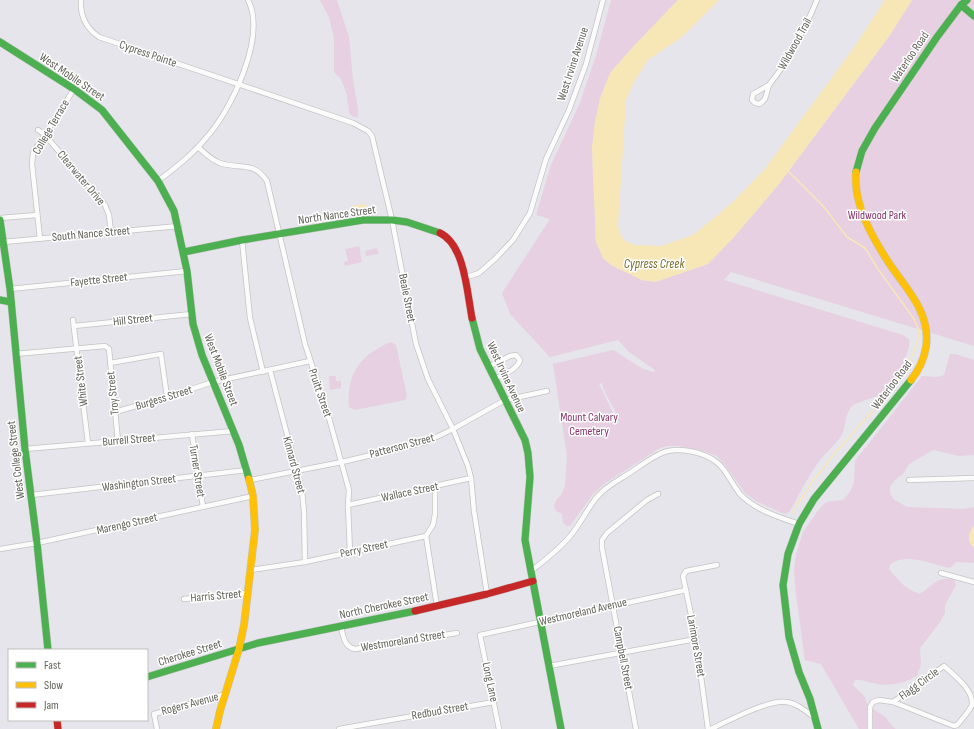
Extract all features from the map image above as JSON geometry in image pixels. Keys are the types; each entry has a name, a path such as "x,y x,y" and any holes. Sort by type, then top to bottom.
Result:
{"street":[{"name":"Cypress Pointe","path":"82,0 81,10 84,21 99,37 239,84"},
{"path":"158,181 198,147 216,126 232,100 249,54 253,33 254,17 248,0"},
{"name":"West Irvine Avenue","path":"561,729 525,540 524,529 530,466 528,450 525,440 488,367 476,337 464,278 479,273 495,259 513,240 530,213 546,159 569,110 586,64 603,0"},
{"name":"Wildwood Trail","path":"769,85 792,53 817,0"},
{"name":"Waterloo Road","path":"818,729 789,637 783,585 788,554 799,524 814,499 908,386 924,358 927,343 926,327 922,312 915,299 893,270 874,238 860,204 856,188 856,176 866,142 937,37 961,5 968,0"},
{"path":"961,5 974,16"},
{"name":"West Mobile Street","path":"0,42 74,89 102,110 158,181 174,211 179,226 187,271 193,324 202,355 234,431 254,496 255,530 248,594 239,649 216,729"},
{"name":"Beale Street","path":"239,84 353,123 368,131 372,136 392,220 416,344 428,379 453,429 471,478 474,510 487,594"},
{"name":"College Terrace","path":"40,239 32,164 33,153 74,89"},
{"name":"Clearwater Drive","path":"38,130 44,134 106,204 111,232"},
{"name":"Pruitt Street","path":"198,147 211,159 220,164 251,168 261,173 267,182 278,234 310,361 350,490 348,505 350,552"},
{"path":"0,219 37,215"},
{"name":"West College Street","path":"0,219 10,289 25,448 48,649"},
{"name":"North Nance Street","path":"184,252 242,240 363,220 392,220 419,225 434,230 445,237 455,248 460,257 464,278"},
{"name":"South Nance Street","path":"3,242 179,226"},
{"path":"242,240 250,318 263,372"},
{"name":"Fayette Street","path":"10,289 187,271"},
{"path":"0,300 11,302"},
{"name":"Hill Street","path":"74,326 192,314"},
{"name":"White Street","path":"73,320 88,443"},
{"name":"Troy Street","path":"77,348 105,346 109,348 118,441"},
{"path":"16,354 77,348"},
{"path":"110,363 161,354 167,398"},
{"path":"488,367 510,356 516,355 520,360 519,365 515,369 495,379"},
{"name":"Burgess Street","path":"115,412 167,398 213,382 310,361"},
{"name":"Kinnard Street","path":"270,370 297,470 304,502 305,562"},
{"name":"Patterson Street","path":"250,480 342,462 426,442 505,400 547,391"},
{"name":"Burrell Street","path":"25,448 234,431"},
{"name":"Turner Street","path":"192,434 203,507"},
{"path":"531,571 549,558 571,535 597,496 609,486 663,452 684,451 709,457 722,467 740,493 748,500 761,508 799,524"},
{"name":"Washington Street","path":"31,495 247,470"},
{"name":"Wallace Street","path":"348,505 471,478"},
{"path":"909,480 974,478"},
{"path":"435,487 435,514 433,525 426,536 438,606"},
{"name":"Campbell Street","path":"636,729 602,548 602,540 647,500 658,494"},
{"name":"Marengo Street","path":"0,549 37,543 254,496"},
{"name":"Perry Street","path":"251,570 305,562 426,536"},
{"name":"Larimore Street","path":"710,729 696,639 683,576 686,571 718,565"},
{"path":"941,573 974,582"},
{"name":"North Cherokee Street","path":"239,649 258,643 438,606 533,581"},
{"name":"Westmoreland Avenue","path":"480,635 686,590"},
{"name":"Harris Street","path":"184,599 248,594"},
{"name":"Westmoreland Street","path":"341,626 345,643 355,649 457,633"},
{"name":"Long Lane","path":"480,635 499,729"},
{"path":"549,666 696,639"},
{"name":"Cherokee Street","path":"148,677 239,649"},
{"name":"Flagg Circle","path":"870,729 870,707 873,702 879,700 893,702 909,710 957,726 972,704 973,698 969,690 944,666 893,702"},
{"name":"Rogers Avenue","path":"157,729 154,714 226,694"},
{"name":"Redbud Street","path":"339,729 494,702"},
{"path":"710,729 766,706 786,702 797,706 815,719"}],"green space":[{"path":"320,0 337,0 349,37 358,117 353,117 349,113 347,95 341,79 334,72 334,38 329,17"},
{"name":"Wildwood Park","path":"611,0 678,0 610,73 600,99 595,122 592,148 596,242 603,258 611,265 642,280 655,282 708,264 734,237 779,184 890,35 912,0 974,0 974,346 731,272 724,280 903,335 909,339 907,352 895,377 880,394 852,406 847,415 841,436 821,459 790,511 786,514 756,501 745,493 717,456 704,451 679,446 667,446 660,448 604,484 593,494 570,526 563,523 562,514 556,511 554,507 556,500 561,495 565,486 567,456 553,364 613,350 643,369 654,372 655,370 629,352 618,340 550,357 510,314 502,293 550,219 536,215 551,165 579,105 596,56","holes":["602,383 616,414 619,425 599,384"]},
{"path":"359,246 362,262 345,266 344,262 348,261 345,249"},
{"path":"377,248 379,254 366,256 365,251"},
{"path":"391,342 396,345 407,396 405,400 355,410 349,407 350,385 353,375 358,367 371,353"},
{"path":"950,354 956,354 974,360 974,455 959,456 933,450 909,464 903,474 895,480 890,487 890,492 893,499 907,507 964,509 974,507 974,563 956,562 950,568 919,560 903,559 890,565 889,569 899,581 910,590 920,594 939,580 943,579 954,580 956,585 945,605 945,613 940,622 920,648 921,665 917,676 907,681 884,685 855,680 853,685 865,697 868,704 885,717 896,729 859,729 821,664 805,660 796,594 794,570 796,555 803,532 820,508 826,502 843,500 850,492 854,482 855,461 922,376 938,377 944,375"},
{"path":"329,376 336,376 336,381 341,381 341,388 330,390"}],"water":[{"name":"Cypress Creek","path":"678,0 719,0 682,37 648,60 635,80 626,100 618,226 621,236 627,242 635,245 661,246 693,235 734,201 764,170 855,46 885,0 912,0 890,35 779,184 734,237 708,264 655,282 642,280 611,265 603,258 596,242 592,148 595,122 600,99 610,73"},
{"path":"366,204 367,211 352,213 351,206"},
{"path":"974,525 974,548 971,546 969,537"}],"waterway":[{"path":"788,171 824,207 847,237 865,248 878,269 914,319 918,328 919,336 910,361 896,385 835,453 812,482 792,513"}],"traffic: fast":[{"path":"856,172 862,151 875,128 937,37 961,5 967,0"},
{"path":"961,5 974,16"},
{"path":"0,42 74,89 102,110 158,181 174,211 187,271 193,324 202,355 239,445 249,479"},
{"path":"0,220 10,289 25,449 37,543 48,649"},
{"path":"184,252 242,240 363,220 392,220 407,222 440,233"},
{"path":"0,300 11,302"},
{"path":"472,318 480,349 525,440 528,453 530,477 525,540 561,729"},
{"path":"818,729 810,699 799,672 789,637 783,585 788,554 799,524 814,499 911,380"},
{"path":"148,677 258,643 415,611"}],"traffic: slow":[{"path":"856,172 858,196 870,231 916,302 925,323 927,334 926,347 921,364 911,380"},
{"path":"216,729 239,649 244,625 255,530 253,496 249,479"}],"traffic: jam":[{"path":"440,233 448,239 455,248 460,259 464,271 472,318"},
{"path":"415,611 487,594 533,581"},
{"path":"57,721 58,729"}],"park label":[{"name":"Mount Calvary Cemetery","path":"589,424"}]}
